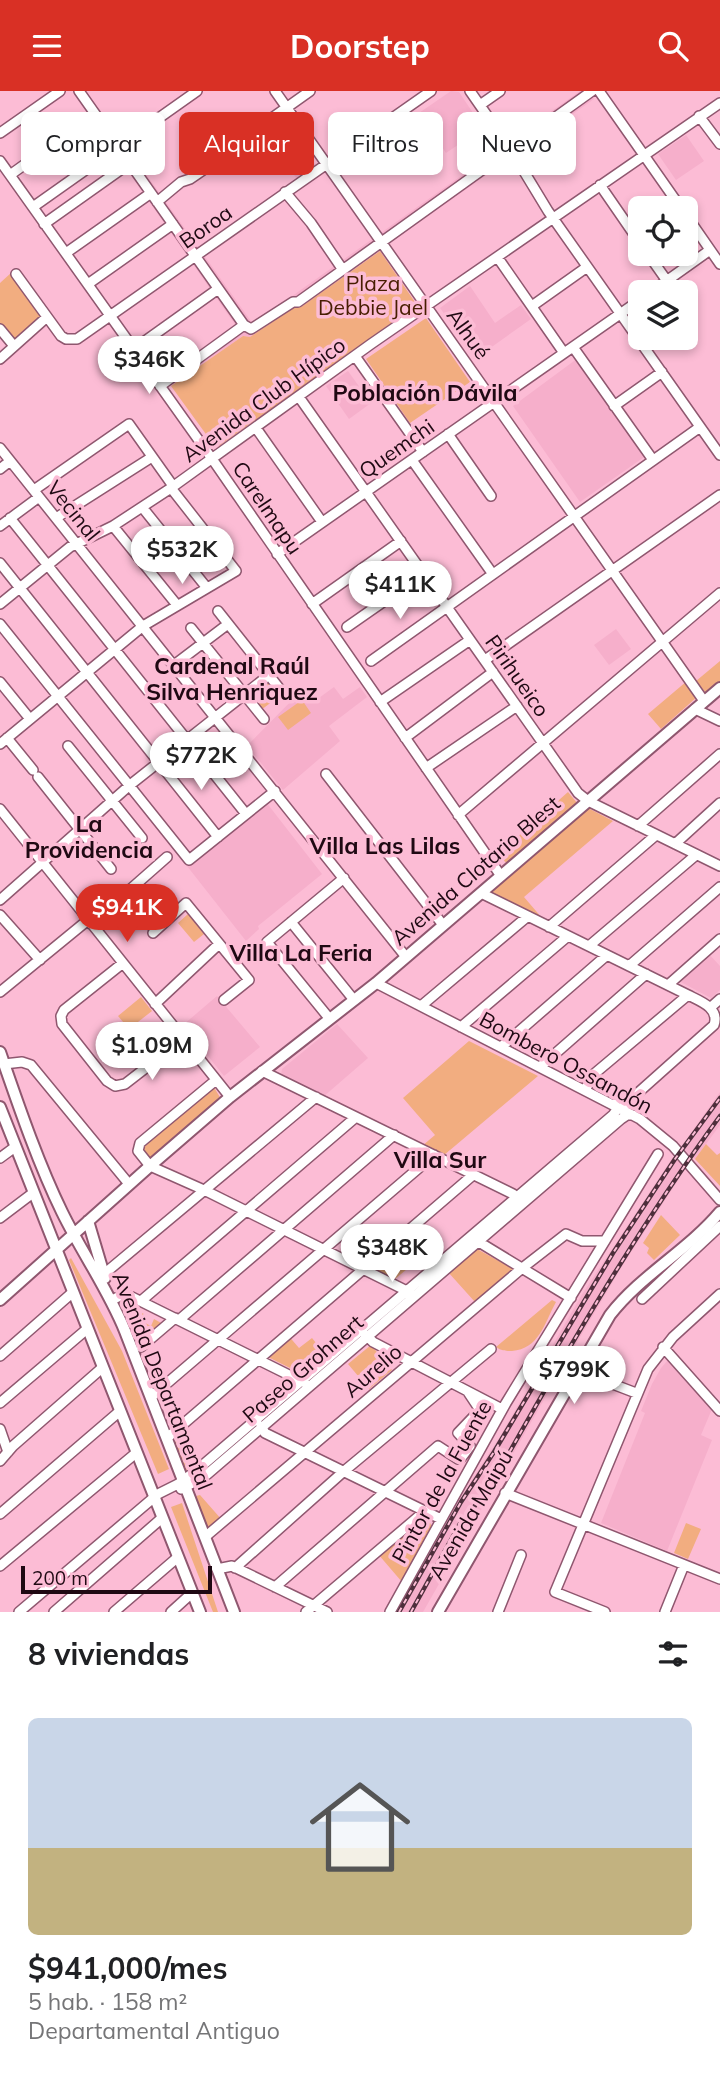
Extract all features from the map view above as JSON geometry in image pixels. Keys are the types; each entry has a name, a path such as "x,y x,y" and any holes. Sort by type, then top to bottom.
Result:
{"main road":[{"name":"Avenida Clotario Blest","path":"0,1300 230,1097 376,983 720,688"},
{"name":"Avenida Departamental","path":"0,1052 53,1192 110,1296 234,1612"},
{"path":"0,1107 200,1612"},
{"name":"Avenida Maipú","path":"438,1612 610,1315 646,1277 682,1249 720,1212"},
{"path":"88,1221 110,1296"}],"street":[{"path":"0,133 60,91"},
{"path":"79,91 94,112"},
{"path":"165,114 197,91"},
{"name":"Alhué","path":"275,91 704,701"},
{"path":"66,253 154,197 190,179 260,131 265,123 310,91"},
{"name":"Boroa","path":"16,274 61,336 72,340 111,316 431,91"},
{"path":"470,91 485,112"},
{"path":"480,105 500,91"},
{"path":"563,112 592,91"},
{"path":"599,91 672,196"},
{"name":"Avenida Club Hípico","path":"0,604 76,544 113,526 213,460 426,306 720,103"},
{"path":"699,116 720,144"},
{"name":"Carelmapu","path":"0,161 213,460 501,876"},
{"path":"10,175 21,167"},
{"path":"33,207 78,175"},
{"path":"44,223 113,175"},
{"path":"138,175 249,329 256,328 344,270 476,175"},
{"path":"526,175 553,218 720,455"},
{"path":"600,185 628,226"},
{"path":"285,193 311,223 344,270"},
{"path":"88,284 173,225"},
{"path":"698,232 720,264"},
{"path":"668,280 710,250"},
{"path":"498,258 530,305 614,406 653,460"},
{"path":"530,305 586,265"},
{"path":"134,349 218,289"},
{"name":"Quemchi","path":"277,554 628,308"},
{"path":"0,359 47,317"},
{"path":"160,386 244,325"},
{"path":"0,329 14,346"},
{"path":"355,356 423,452"},
{"path":"614,406 662,372"},
{"name":"Pirihueico","path":"299,397 578,793 588,801"},
{"path":"0,526 36,494 129,424 172,487 236,571 143,626 2,741 36,774 111,869"},
{"path":"371,660 700,427"},
{"path":"256,428 322,522"},
{"path":"448,434 491,496"},
{"name":"Vecinal","path":"0,448 406,957"},
{"path":"56,518 152,457"},
{"path":"412,460 492,573"},
{"path":"0,469 10,461"},
{"path":"485,660 720,495"},
{"path":"142,507 207,589"},
{"path":"10,518 246,814"},
{"path":"113,526 177,605"},
{"path":"312,604 401,541"},
{"path":"0,563 218,837"},
{"path":"347,627 424,574"},
{"path":"458,815 720,593"},
{"path":"218,611 283,693"},
{"path":"0,624 189,860 275,791"},
{"path":"174,665 228,624"},
{"path":"191,628 264,719"},
{"path":"380,702 470,640"},
{"path":"405,737 493,672"},
{"path":"0,900 130,785 269,675"},
{"path":"0,682 30,719"},
{"path":"426,768 517,706"},
{"path":"695,709 720,721"},
{"path":"68,746 142,838"},
{"path":"638,826 720,754"},
{"path":"326,774 443,925"},
{"path":"588,801 696,855 718,862"},
{"path":"674,844 720,803"},
{"path":"2,815 122,963 159,1001 183,1039 230,1097"},
{"path":"550,927 656,835"},
{"path":"589,946 696,855"},
{"path":"0,992 90,922 167,856"},
{"path":"329,1019 267,941 344,879"},
{"path":"629,966 720,887"},
{"path":"481,893 713,1009"},
{"path":"153,933 186,903 249,980 224,1000"},
{"path":"0,915 40,960"},
{"path":"421,1006 528,916"},
{"path":"291,922 354,1000"},
{"path":"461,1027 568,936"},
{"path":"668,985 720,940"},
{"path":"159,1001 219,944"},
{"path":"501,1047 607,955"},
{"path":"122,963 64,1010 61,1016 62,1024 107,1081 115,1086 125,1084 183,1039"},
{"path":"540,1067 646,974"},
{"name":"Bombero Ossandón","path":"376,983 634,1115 673,1146 720,1200"},
{"path":"585,1090 594,1075 688,995"},
{"name":"Paseo Grohnert","path":"564,1163 615,1113 618,1106 712,1027 718,1018 713,1009 720,999"},
{"path":"4,1064 22,1062 31,1065 129,1184"},
{"path":"262,1071 434,1155 519,1201"},
{"path":"216,1080 140,1143 138,1151 150,1165 364,1268 410,1294"},
{"path":"104,1274 316,1097"},
{"name":"Paseo Grohnert","path":"184,1484 260,1416 305,1383 564,1163 625,1117 634,1115"},
{"path":"141,1301 356,1117"},
{"path":"141,1347 285,1230 394,1135"},
{"path":"0,1158 15,1147"},
{"name":"Pintor de la Fuente","path":"390,1612 502,1409 658,1154"},
{"path":"151,1397 434,1155"},
{"path":"167,1438 473,1175"},
{"path":"0,1218 33,1193"},
{"path":"642,1299 720,1226"},
{"name":"Aurelio","path":"205,1537 411,1361 566,1234 582,1241 605,1241"},
{"path":"474,1239 571,1298"},
{"path":"646,1277 654,1287"},
{"path":"0,1356 72,1293"},
{"path":"605,1612 555,1592 648,1369 663,1347 720,1294"},
{"path":"110,1296 125,1295 141,1301 305,1383"},
{"path":"0,1403 87,1329"},
{"path":"364,1333 373,1342 502,1409"},
{"path":"663,1347 720,1411"},
{"path":"235,1568 343,1472 491,1349"},
{"path":"0,1461 102,1368"},
{"path":"576,1370 636,1393"},
{"name":"Paseo Grohnert","path":"184,1484 204,1477 261,1429 305,1383"},
{"path":"275,1587 438,1446 458,1459 461,1458 470,1446 458,1433 480,1410 468,1392"},
{"path":"0,1514 120,1411"},
{"path":"260,1416 261,1429 265,1433 441,1519"},
{"path":"0,1429 8,1452"},
{"path":"0,1566 136,1454"},
{"path":"19,1612 153,1497 184,1484"},
{"path":"505,1493 720,1579"},
{"path":"310,1609 425,1511"},
{"path":"54,1612 162,1518"},
{"path":"498,1612 521,1555"},
{"path":"114,1612 178,1557"},
{"path":"665,1612 684,1565"},
{"path":"217,1569 226,1566 235,1568 275,1587 310,1609 327,1612"},
{"path":"171,1612 192,1593"}],"shaded area":[{"path":"451,91 459,92 472,112 457,112 457,146 446,153 443,149 443,112 420,112"},
{"path":"580,91 590,91 594,99 576,112 551,112"},
{"path":"686,135 704,161 676,180 658,154"},
{"path":"131,175 147,175 253,324 462,175 486,175 329,286 329,289 301,307 295,307 250,337 243,336 171,386 165,377 236,326"},
{"path":"470,286 495,323 521,305 531,319 476,358 440,308"},
{"path":"578,358 647,455 580,502 513,406"},
{"path":"348,371 371,403 349,419 326,386"},
{"path":"616,629 631,649 609,665 594,645"},
{"path":"334,687 343,699 360,687 367,697 329,726 340,741 283,790 247,746 302,690 312,703"},
{"path":"266,802 322,874 258,926 259,929 246,941 187,866"},
{"path":"707,952 720,966 720,990 711,998 677,980"},
{"path":"217,996 260,1047 224,1076 183,1025"},
{"path":"337,1024 368,1058 323,1097 281,1075 282,1069"},
{"path":"720,1092 720,1125 695,1159 681,1147"},
{"path":"673,1157 686,1168 624,1263 570,1354 423,1612 397,1612 464,1492 501,1435 581,1296"},
{"path":"668,1360 712,1409 701,1435 712,1440 667,1551 601,1523 645,1413 641,1411 652,1384"}],"green space":[{"name":"Plaza Debbie Jael","path":"380,251 417,305 216,448 171,386 243,336 250,337 295,307 301,307"},
{"path":"12,272 43,315 14,342 0,326 0,283"},
{"path":"426,318 470,382 410,423 366,359"},
{"path":"720,661 720,681 706,693 696,681"},
{"path":"269,680 281,695 261,710 249,695"},
{"path":"687,681 697,697 661,729 648,714"},
{"path":"302,700 311,713 288,730 278,717"},
{"path":"568,792 578,804 508,865 498,854"},
{"path":"588,808 613,821 524,897 542,918 491,895 492,890"},
{"path":"188,914 204,934 194,942 178,923"},
{"path":"141,997 152,1011 129,1029 118,1016"},
{"path":"469,1041 538,1076 443,1156 422,1146 435,1135 403,1098"},
{"path":"212,1088 221,1099 148,1162 138,1148"},
{"path":"706,1144 717,1155 720,1153 720,1186 695,1159"},
{"path":"661,1215 680,1235 654,1260 647,1253 649,1248 643,1243"},
{"path":"408,1236 424,1255 395,1279 372,1268"},
{"path":"477,1249 513,1269 475,1302 448,1272"},
{"path":"71,1258 122,1351 169,1469 158,1474 69,1260"},
{"path":"552,1300 556,1302 544,1327 529,1346 512,1351 496,1347"},
{"path":"122,1305 144,1314 141,1321 151,1326 154,1319 163,1324 136,1347"},
{"path":"287,1334 299,1348 312,1338 325,1354 302,1374 264,1355"},
{"path":"371,1345 392,1370 369,1389 348,1364"},
{"path":"177,1433 199,1458 185,1472 173,1436"},
{"path":"200,1495 222,1520 209,1532 196,1496"},
{"path":"182,1503 218,1612 213,1612 171,1507"},
{"path":"422,1517 429,1520 432,1528 402,1582 378,1554"},
{"path":"686,1523 701,1529 688,1559 674,1553"}],"railway":[{"path":"399,1612 461,1502 494,1452 613,1253 675,1159 720,1098"},
{"path":"500,1469 605,1289 720,1116"},
{"path":"461,1530 501,1460"},
{"path":"411,1612 462,1520"}],"district":[{"name":"Población Dávila","path":"425,393"},
{"name":"Cardenal Raúl Silva Henriquez","path":"232,679"},
{"name":"La Providencia","path":"89,837"},
{"name":"Villa Las Lilas","path":"385,846"},
{"name":"Villa La Feria","path":"301,953"},
{"name":"Villa Sur","path":"440,1160"}]}
